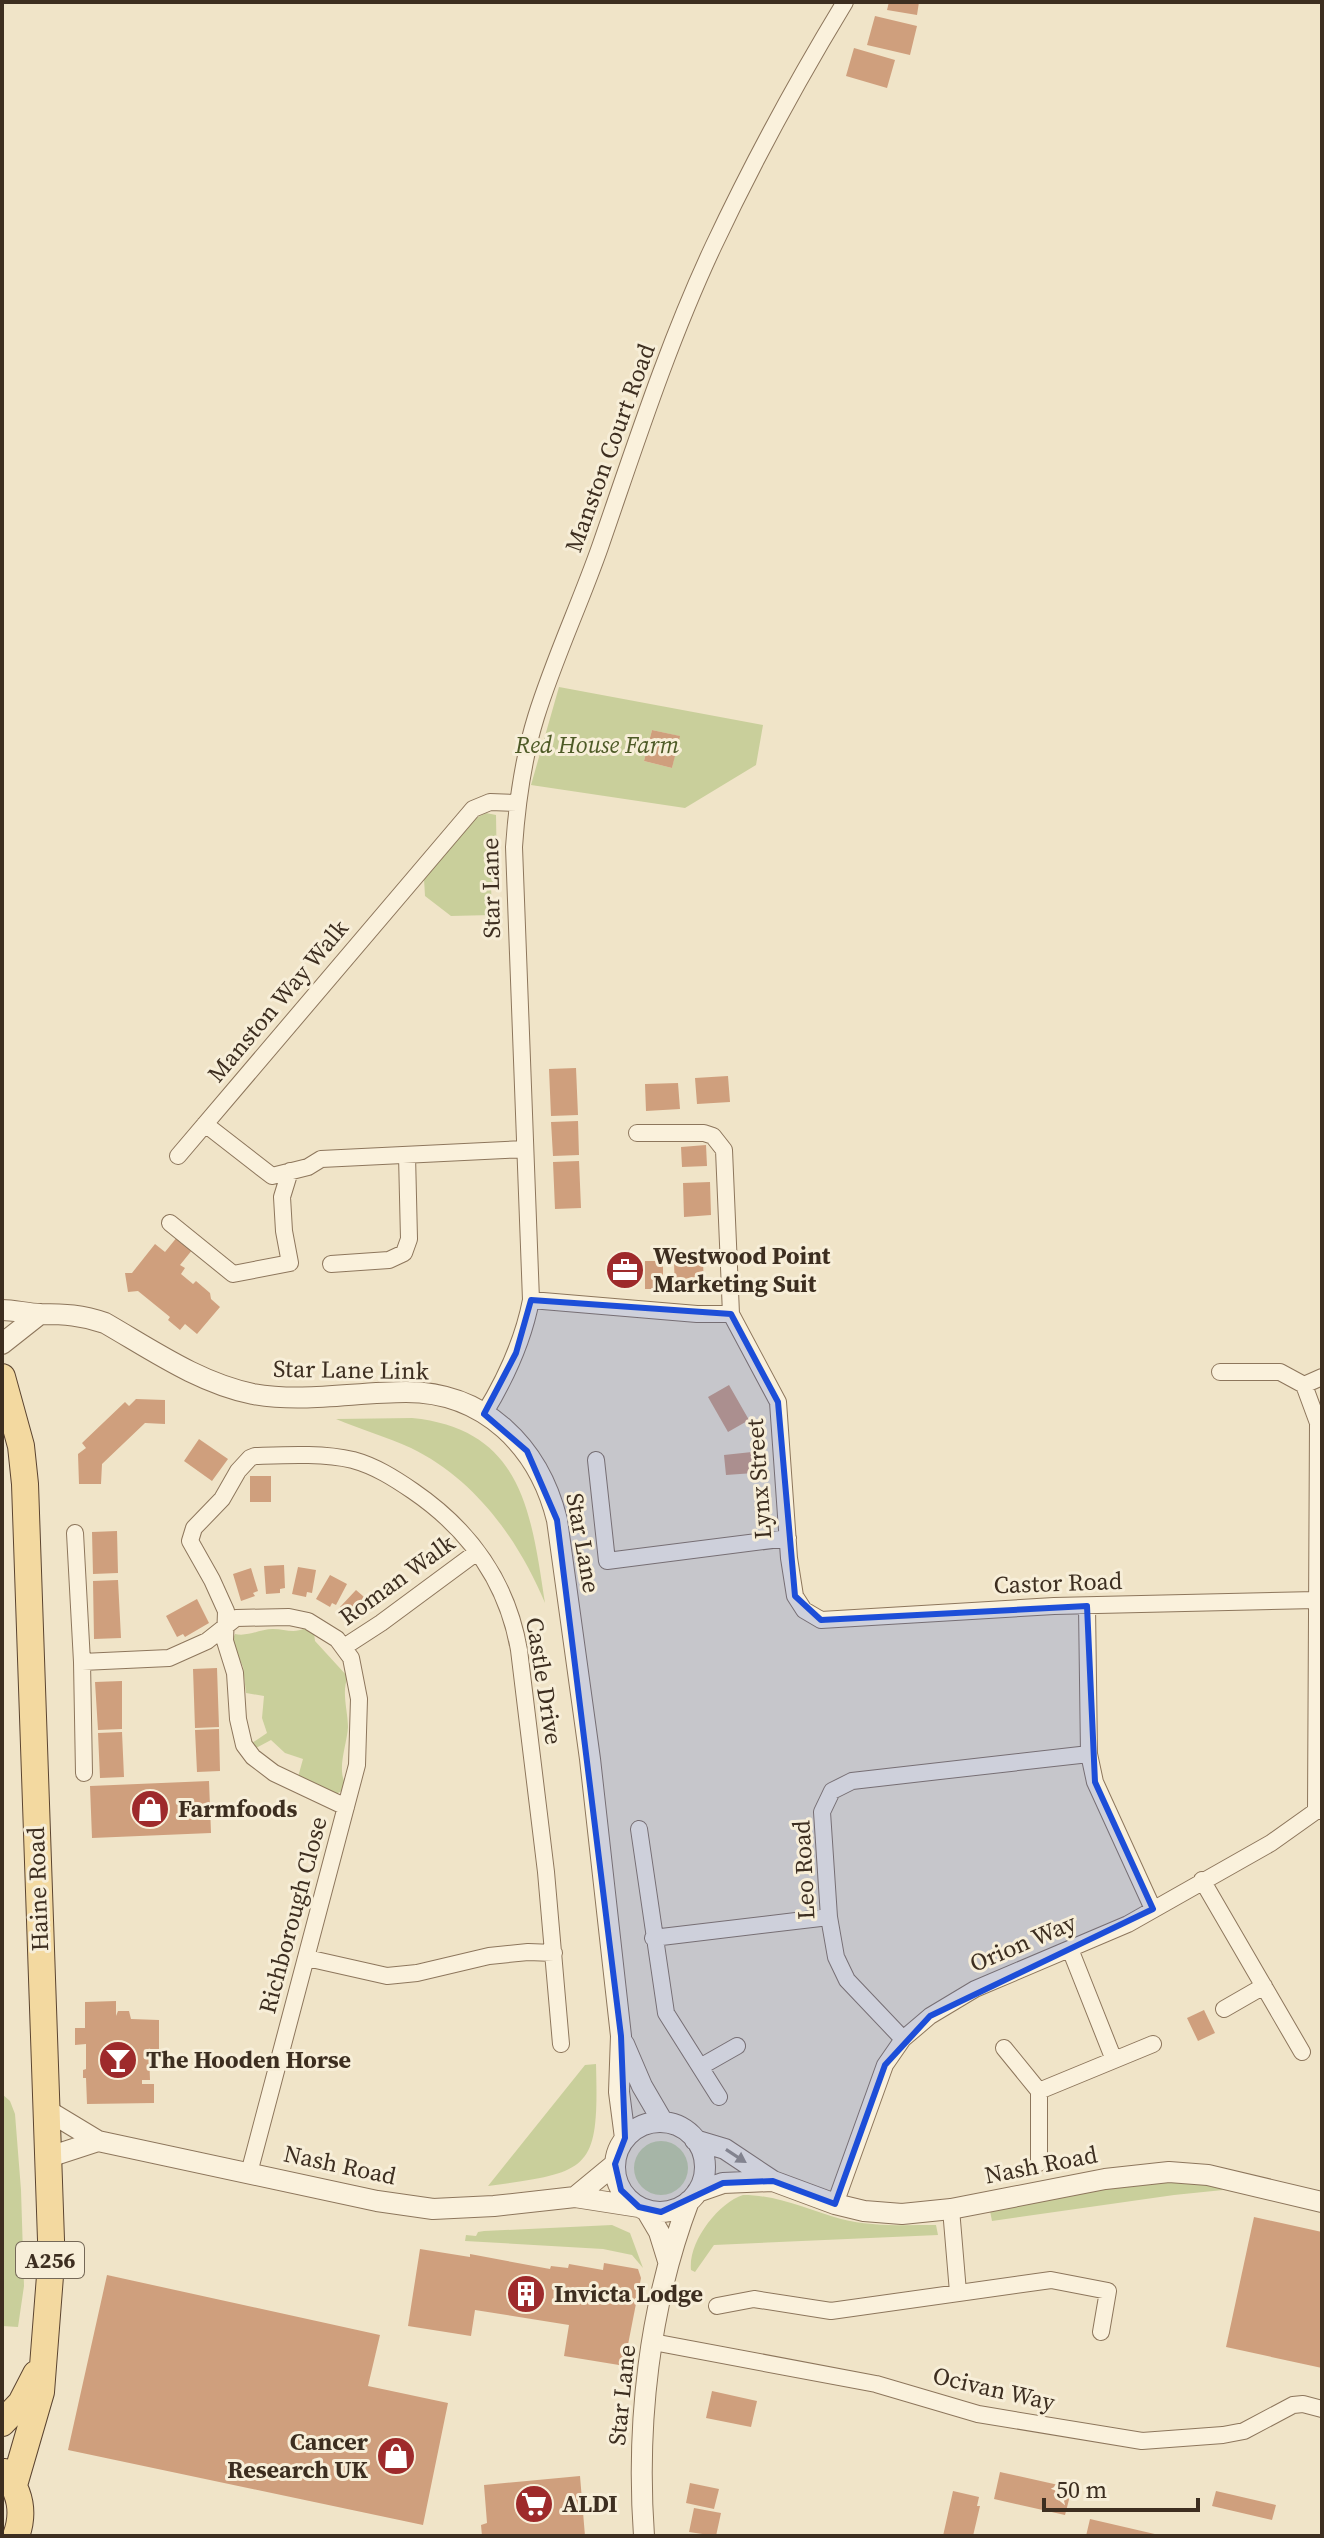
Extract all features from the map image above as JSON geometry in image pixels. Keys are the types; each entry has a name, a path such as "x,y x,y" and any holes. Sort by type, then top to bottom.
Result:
{"main road":[{"name":"Haine Road","path":"2,1377 8,1412 21,1446 25,1484 49,2157 50,2276 41,2392 35,2420 8,2477"},
{"name":"Haine Road","path":"2,2423 21,2403 42,2363"},
{"path":"8,2477 21,2511 23,2532"}],"street":[{"name":"Manston Court Road","path":"517,803 536,715 599,549 629,459 707,262 754,167 845,2"},
{"name":"Manston Way Walk","path":"178,1156 473,809 490,802 517,803"},
{"name":"Star Lane","path":"517,803 514,847 531,1300 516,1353 484,1414 527,1451 546,1484 557,1520 590,1759 621,2036 619,2092 625,2138"},
{"path":"205,1124 272,1176 308,1167 321,1159 525,1149"},
{"path":"531,1300 731,1314 724,1150 713,1136 704,1133 637,1133"},
{"path":"331,1264 389,1260 404,1253 409,1239 407,1155"},
{"path":"170,1223 233,1274 290,1263 282,1197 290,1171"},
{"name":"Star Lane Link","path":"2,1310 73,1314 105,1323 194,1374 250,1393 291,1398 406,1392 456,1401 484,1414"},
{"path":"2,1344 40,1314"},
{"name":"Lynx Street","path":"731,1314 778,1402 795,1596 804,1610"},
{"path":"1220,1372 1280,1372 1304,1385 1318,1423 1320,1580 1316,1600 1319,1811"},
{"path":"1304,1385 1322,1377"},
{"name":"Castle Drive","path":"226,1626 226,1611 192,1547 190,1535 222,1499 238,1471 250,1458 350,1459 374,1468 441,1511 461,1529 502,1591 514,1625 554,1953 561,2044"},
{"path":"596,1460 607,1561 788,1538"},
{"path":"75,1533 84,1773"},
{"name":"Roman Walk","path":"344,1647 477,1552"},
{"name":"Castor Road","path":"804,1610 821,1620 1087,1606 1316,1600"},
{"path":"1087,1606 1089,1754 1095,1782 1153,1909"},
{"path":"82,1662 169,1658 207,1641 236,1618 289,1617 308,1621 344,1647"},
{"name":"Richborough Close","path":"226,1626 225,1641 235,1673 238,1719 244,1745 253,1757 274,1773 346,1807"},
{"name":"Richborough Close","path":"249,2173 357,1765 359,1727 354,1671 344,1647"},
{"name":"Leo Road","path":"903,2039 847,1980 836,1957 829,1917 822,1812 832,1791 852,1781 1089,1754"},
{"name":"Orion Way","path":"835,2204 885,2065 903,2039 930,2016 975,1989 1128,1924 1271,1843 1319,1811"},
{"path":"639,1829 666,2013 719,2097"},
{"path":"1202,1880 1302,2052"},
{"path":"653,1938 829,1917"},
{"path":"1070,1949 1114,2060"},
{"path":"307,1958 387,1976 417,1973 489,1956 554,1953"},
{"path":"1224,2009 1264,1986"},
{"name":"Star Lane","path":"621,2036 642,2086 663,2122"},
{"path":"1039,2091 1153,2044"},
{"path":"700,2067 737,2046"},
{"path":"1004,2048 1039,2091 1039,2163"},
{"name":"Nash Road","path":"45,2109 98,2141 377,2201 433,2209 575,2197 643,2209"},
{"path":"643,2209 661,2212 676,2209 693,2196 703,2179 705,2165 695,2140 686,2131 663,2122 636,2129 625,2138 615,2164 621,2190 643,2209 659,2232 668,2261"},
{"name":"Nash Road","path":"695,2140 725,2149 773,2181 835,2204 864,2211 902,2214 951,2209 1105,2179 1169,2172 1221,2177 1322,2202"},
{"path":"49,2157 98,2141"},
{"path":"575,2197 615,2164"},
{"name":"Nash Road","path":"693,2196 723,2183 773,2181"},
{"name":"Star Lane","path":"644,2536 640,2479 653,2342 668,2261 693,2196"},
{"path":"951,2209 958,2292"},
{"path":"717,2306 754,2299 831,2311 1051,2280 1108,2291 1101,2332"},
{"name":"Ocivan Way","path":"653,2342 876,2384 978,2414 1142,2441 1244,2431 1293,2405 1322,2409"}],"highlighted area":[{"path":"531,1300 731,1314 778,1402 795,1596 821,1620 1087,1606 1095,1782 1153,1909 930,2016 885,2065 835,2204 773,2181 723,2183 661,2212 639,2207 621,2190 615,2164 625,2138 621,2036 557,1520 527,1451 484,1414 516,1353"}],"green space":[{"name":"Red House Farm","path":"559,687 763,725 756,765 685,808 531,785","holes":["652,730 679,736 672,768 644,761"]},
{"path":"486,813 496,815 497,876 491,884 492,915 451,916 425,896 424,879 474,819"},
{"path":"412,1418 449,1425 478,1439 499,1458 515,1481 526,1508 545,1603 508,1534 455,1476 411,1448 336,1419"},
{"path":"305,1628 314,1633 315,1641 348,1677 345,1695 348,1727 342,1770 345,1783 342,1791 336,1794 298,1777 303,1759 285,1753 271,1740 256,1748 252,1743 267,1733 262,1718 264,1696 246,1693 243,1667 232,1641 235,1634"},
{"path":"596,2064 595,2126 590,2146 582,2160 549,2176 488,2186 585,2065"},
{"path":"2,2094 10,2101 15,2114 21,2190 24,2286 18,2327 2,2326"},
{"path":"661,2141 680,2149 688,2168 680,2187 661,2195 642,2187 634,2168 642,2149"},
{"path":"1177,2180 1215,2185 1223,2190 992,2221 990,2211 1082,2190"},
{"path":"743,2195 781,2200 853,2222 936,2225 938,2235 714,2245 695,2272 691,2270 694,2248 706,2225 724,2206"},
{"path":"612,2225 630,2233 643,2268 632,2255 603,2249 465,2241 466,2235 476,2236 484,2231"}],"building":[{"path":"889,2 919,2 917,15 887,10"},
{"path":"875,16 917,26 910,55 867,45"},
{"path":"854,48 895,60 887,88 846,76"},
{"path":"652,730 680,736 672,768 644,761"},
{"path":"576,1068 578,1115 551,1116 549,1069"},
{"path":"728,1076 730,1102 697,1104 695,1078"},
{"path":"678,1083 680,1109 646,1111 645,1084"},
{"path":"578,1121 579,1155 553,1156 551,1122"},
{"path":"706,1145 707,1166 682,1167 681,1147"},
{"path":"579,1161 581,1208 555,1209 553,1162"},
{"path":"710,1182 711,1215 684,1217 683,1183"},
{"path":"186,1226 201,1239 180,1265 185,1268 181,1274 193,1284 196,1281 220,1307 197,1334 185,1324 180,1330 168,1320 170,1317 138,1291 128,1292 125,1273 132,1273 155,1244 165,1252"},
{"name":"Westwood Point Marketing Suit","path":"627,1253 642,1267 623,1287 608,1274"},
{"path":"645,1261 663,1261 663,1289 645,1289"},
{"path":"703,1261 704,1287 675,1289 674,1262"},
{"path":"729,1385 749,1420 728,1432 708,1397"},
{"path":"136,1399 165,1400 165,1424 145,1423 102,1464 101,1484 79,1484 78,1454 86,1448 82,1443 125,1402 129,1406"},
{"path":"199,1439 228,1459 212,1481 184,1461"},
{"path":"752,1452 754,1473 726,1475 724,1455"},
{"path":"250,1476 271,1476 271,1502 250,1502"},
{"path":"117,1531 118,1573 93,1574 92,1532"},
{"path":"284,1565 285,1588 280,1589 280,1593 266,1594 264,1566"},
{"path":"298,1567 316,1570 312,1593 307,1592 306,1597 292,1594"},
{"path":"251,1568 258,1591 253,1593 255,1596 241,1601 233,1574"},
{"path":"330,1575 347,1584 336,1605 332,1603 330,1607 316,1599"},
{"path":"118,1580 121,1638 94,1639 93,1581"},
{"path":"356,1590 370,1602 352,1624 341,1614 344,1611 340,1607"},
{"path":"197,1599 209,1623 185,1637 183,1634 177,1637 166,1616"},
{"path":"217,1668 219,1727 195,1728 193,1669"},
{"path":"122,1681 122,1729 98,1730 95,1682"},
{"path":"219,1729 220,1771 197,1772 195,1730"},
{"path":"122,1732 124,1777 100,1778 98,1733"},
{"name":"Farmfoods","path":"209,1781 211,1833 92,1838 90,1786"},
{"name":"The Hooden Horse","path":"116,2001 116,2016 118,2011 129,2011 131,2019 159,2020 159,2051 149,2051 150,2080 142,2080 142,2084 154,2084 154,2103 87,2104 86,2078 83,2078 86,2044 75,2045 75,2028 85,2028 85,2002"},
{"path":"1204,2010 1215,2033 1198,2041 1187,2018"},
{"path":"1254,2217 1322,2232 1322,2368 1226,2347"},
{"name":"Invicta Lodge","path":"420,2249 470,2257 470,2254 550,2269 551,2266 568,2268 569,2264 603,2270 604,2263 638,2269 641,2278 625,2360 620,2359 619,2365 564,2356 569,2325 475,2310 471,2336 408,2326"},
{"path":"107,2275 380,2335 368,2386 448,2403 423,2525 68,2450"},
{"path":"712,2391 757,2401 751,2427 706,2418"},
{"path":"1000,2472 1072,2488 1065,2515 994,2499"},
{"name":"ALDI","path":"580,2476 585,2536 482,2536 481,2525 487,2523 484,2485"},
{"path":"690,2483 719,2489 714,2509 686,2503"},
{"path":"953,2491 979,2497 973,2536 943,2536"},
{"path":"1216,2491 1276,2505 1272,2520 1212,2506"},
{"path":"694,2508 721,2513 716,2536 689,2532"},
{"path":"1090,2519 1159,2535 1159,2536 1086,2536"}],"place":[{"name":"Westwood Point Marketing Suit","path":"625,1270"},
{"name":"Farmfoods","path":"150,1809"},
{"name":"The Hooden Horse","path":"118,2060"},
{"name":"Invicta Lodge","path":"526,2294"},
{"name":"Cancer Research UK","path":"396,2456"},
{"name":"ALDI","path":"534,2504"}]}
